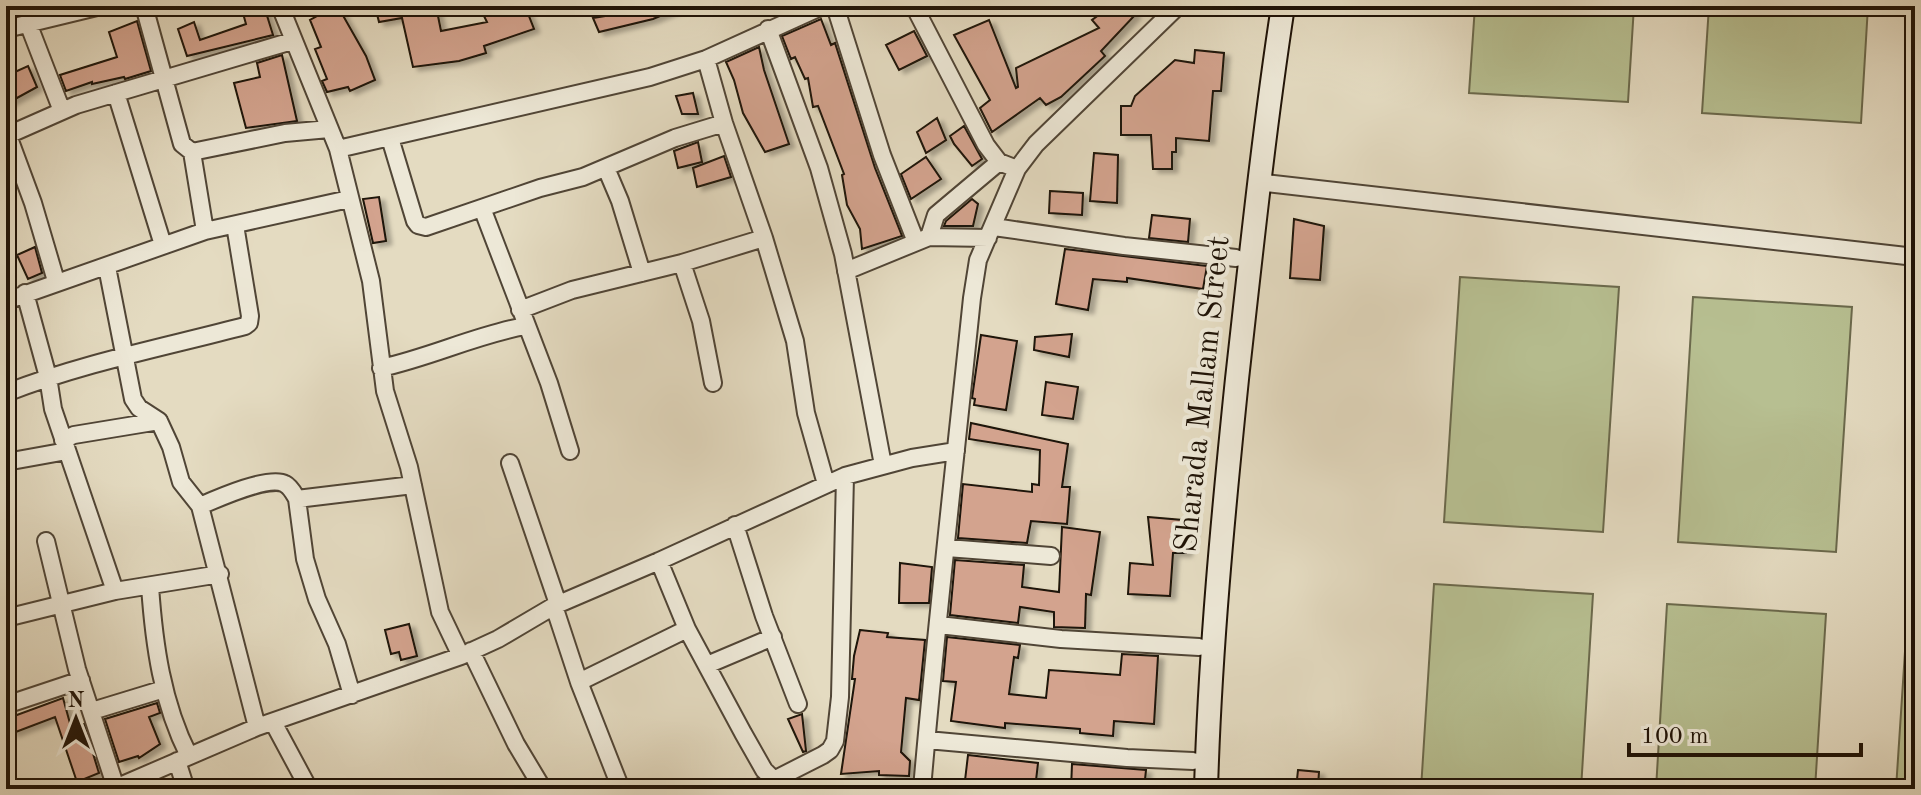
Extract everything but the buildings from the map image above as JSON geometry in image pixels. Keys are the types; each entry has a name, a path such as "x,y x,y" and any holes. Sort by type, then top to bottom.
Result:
{"street":[{"path":"6,29 101,6"},
{"path":"144,6 182,144 192,152 205,231"},
{"path":"280,6 338,149 371,281 385,391 409,467 440,612 543,789"},
{"path":"338,149 650,77 706,59 823,6"},
{"path":"835,6 882,155 923,240"},
{"path":"914,6 986,145 999,162 1017,169"},
{"path":"922,789 928,707 978,260 1017,169 1036,144 1178,6"},
{"name":"Sharada Mallam Street","path":"1192,789 1199,647 1236,258 1247,149 1269,6"},
{"name":"Sharada Mallam Street","path":"1206,789 1218,585 1257,182 1283,6"},
{"path":"28,23 62,111"},
{"path":"768,29 819,168 846,271 883,465"},
{"path":"56,281 33,203 7,132 116,93 292,41"},
{"path":"706,59 795,341 806,413 826,484"},
{"path":"116,93 163,245"},
{"path":"390,138 418,225 426,227 606,168 675,138 724,123"},
{"path":"192,152 285,133 329,129"},
{"path":"923,240 936,215 999,162"},
{"path":"606,168 620,201 642,273"},
{"path":"1257,182 1915,257"},
{"path":"6,301 205,231 349,199"},
{"path":"482,208 549,383 570,451"},
{"path":"6,393 88,364 245,326 250,316 235,225"},
{"path":"846,271 923,240 991,232 1236,258"},
{"path":"381,368 412,361 522,318 572,290 682,263 764,238"},
{"path":"682,263 701,321 713,383"},
{"path":"107,267 133,399 139,408 159,421 166,432 181,482 200,506 265,724 309,789"},
{"path":"25,293 48,377 53,409 115,591"},
{"path":"6,462 65,446 74,435 159,421"},
{"path":"46,541 81,680 115,788 265,724 466,654 556,605 845,476 931,454 956,451"},
{"path":"510,463 579,682 621,789"},
{"path":"756,789 778,785 827,753 837,735 846,541 845,476"},
{"path":"200,506 220,497 275,482 287,485 297,499 305,559 317,599 337,644 352,695"},
{"path":"297,499 413,485"},
{"path":"735,525 759,601 798,704"},
{"path":"947,548 1051,556"},
{"path":"659,561 687,629 764,770 778,785"},
{"path":"6,618 115,591 220,574"},
{"path":"150,586 164,689 183,759 186,789"},
{"path":"939,625 1061,639 1199,647"},
{"path":"579,682 687,629"},
{"path":"707,665 773,637"},
{"path":"6,705 81,680"},
{"path":"92,711 164,689"},
{"path":"927,740 1193,761"}],"green space":[{"path":"1475,6 1634,6 1628,102 1469,93"},
{"path":"1709,6 1868,6 1861,123 1702,113"},
{"path":"1460,277 1619,287 1603,532 1444,522"},
{"path":"1693,297 1852,307 1836,552 1678,542"},
{"path":"1434,584 1593,594 1581,789 1421,789"},
{"path":"1667,604 1826,614 1815,789 1656,789"},
{"path":"1907,621 1915,622 1915,789 1896,789"}]}
